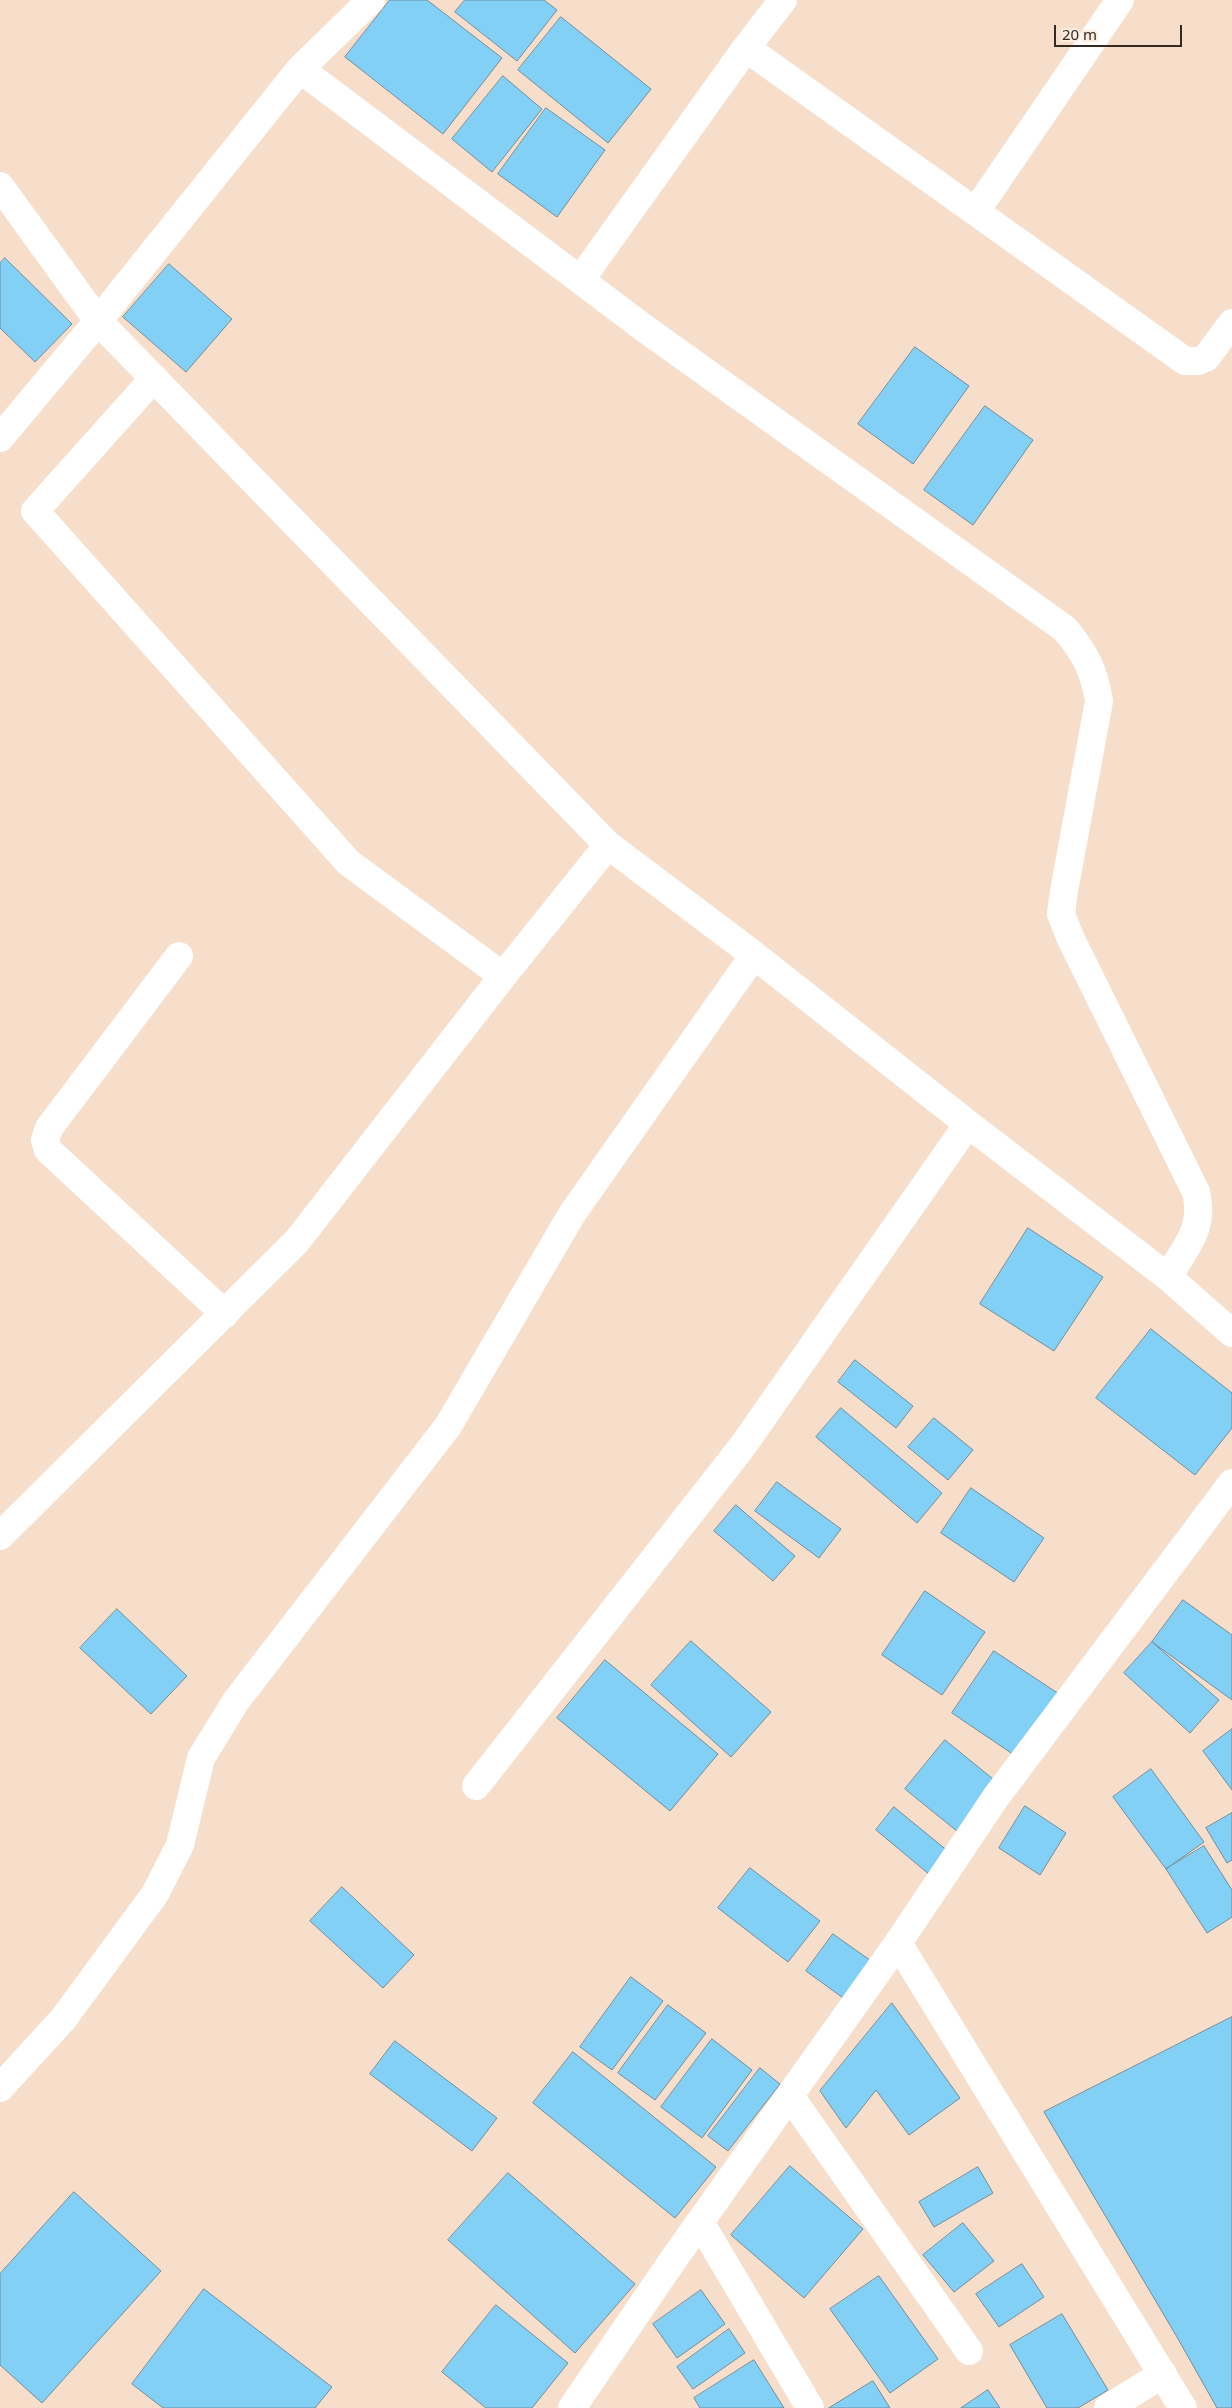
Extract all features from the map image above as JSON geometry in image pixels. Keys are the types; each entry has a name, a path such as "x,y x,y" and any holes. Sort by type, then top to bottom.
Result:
{"street":[{"path":"0,438 98,321 300,69 371,0"},
{"path":"581,279 746,48 783,0"},
{"path":"976,211 1120,0"},
{"path":"746,48 1185,360 1198,361 1206,358 1232,323"},
{"path":"300,69 644,328 1066,629 1082,650 1094,674 1099,701 1061,914 1070,937 1196,1192 1200,1210 1198,1226 1168,1277"},
{"path":"0,186 98,321 608,846 754,955 968,1124 1168,1277 1232,1333"},
{"path":"154,378 35,511 349,863 503,976"},
{"path":"0,1536 297,1241 503,976 608,846"},
{"path":"0,2088 64,2018 155,1894 180,1845 201,1758 236,1701 448,1426 572,1214 754,955"},
{"path":"179,956 48,1128 45,1140 48,1150 225,1314"},
{"path":"476,1786 742,1447 968,1124"},
{"path":"572,2408 700,2222 898,1943 996,1797 1232,1483"},
{"path":"898,1943 1183,2408"},
{"path":"790,2096 969,2351"},
{"path":"700,2222 810,2408"},
{"path":"1108,2408 1163,2374"}],"building":[{"path":"390,0 427,0 502,58 443,134 345,57"},
{"path":"465,0 544,0 557,10 517,61 455,12"},
{"path":"561,17 651,89 608,143 518,70"},
{"path":"503,76 542,109 492,172 452,139"},
{"path":"546,108 605,150 557,217 498,174"},
{"path":"5,258 72,324 35,362 0,328 0,263"},
{"path":"169,264 232,319 186,372 123,317"},
{"path":"915,347 969,386 913,464 858,424"},
{"path":"985,406 1033,440 973,525 924,490"},
{"path":"1028,1228 1103,1277 1054,1351 980,1304"},
{"path":"1151,1329 1232,1393 1232,1428 1195,1475 1096,1398"},
{"path":"855,1360 913,1406 896,1428 838,1382"},
{"path":"841,1408 942,1493 917,1523 816,1437"},
{"path":"934,1418 973,1450 948,1480 908,1447"},
{"path":"777,1482 841,1529 819,1558 755,1511"},
{"path":"971,1488 1044,1538 1014,1582 941,1533"},
{"path":"736,1505 795,1556 773,1581 714,1531"},
{"path":"925,1591 985,1632 942,1695 882,1655"},
{"path":"1183,1600 1232,1635 1232,1700 1152,1642"},
{"path":"117,1609 187,1676 151,1714 80,1648"},
{"path":"691,1641 771,1712 731,1757 651,1685"},
{"path":"1152,1642 1219,1700 1190,1733 1124,1673"},
{"path":"994,1651 1062,1696 1020,1759 952,1713"},
{"path":"605,1660 718,1754 670,1811 557,1718"},
{"path":"1232,1729 1232,1790 1203,1751"},
{"path":"945,1740 998,1783 958,1832 905,1789"},
{"path":"1151,1769 1204,1842 1166,1869 1113,1797"},
{"path":"1025,1806 1066,1833 1040,1875 999,1848"},
{"path":"894,1807 949,1852 930,1875 876,1830"},
{"path":"1232,1813 1232,1860 1227,1863 1206,1828"},
{"path":"1204,1846 1232,1890 1232,1917 1207,1933 1166,1869"},
{"path":"750,1868 820,1921 788,1962 718,1908"},
{"path":"342,1887 414,1955 383,1988 310,1921"},
{"path":"833,1934 877,1965 850,2003 806,1971"},
{"path":"631,1977 663,2001 612,2070 580,2047"},
{"path":"892,2003 960,2098 909,2135 876,2090 846,2128 820,2091"},
{"path":"668,2005 706,2033 655,2100 618,2073"},
{"path":"1232,2017 1232,2408 1217,2408 1044,2112"},
{"path":"712,2039 752,2070 702,2138 661,2107"},
{"path":"395,2041 497,2118 472,2151 370,2074"},
{"path":"573,2052 716,2167 675,2218 533,2103"},
{"path":"760,2068 780,2084 728,2151 708,2136"},
{"path":"790,2166 863,2229 804,2298 731,2235"},
{"path":"978,2167 993,2193 934,2227 919,2202"},
{"path":"508,2173 635,2284 575,2353 448,2240"},
{"path":"74,2192 161,2271 42,2403 0,2365 0,2274"},
{"path":"963,2223 994,2261 954,2292 923,2255"},
{"path":"1022,2264 1044,2297 999,2327 976,2294"},
{"path":"879,2276 938,2359 890,2393 830,2309"},
{"path":"204,2289 332,2387 315,2408 163,2408 132,2384"},
{"path":"701,2290 725,2324 677,2358 653,2324"},
{"path":"496,2305 568,2363 532,2408 486,2408 442,2372"},
{"path":"1062,2314 1108,2390 1078,2408 1047,2408 1010,2345"},
{"path":"729,2329 745,2353 693,2389 677,2367"},
{"path":"754,2360 784,2408 700,2408 694,2398"},
{"path":"873,2381 890,2408 829,2408"},
{"path":"988,2390 1000,2408 961,2408"}]}
